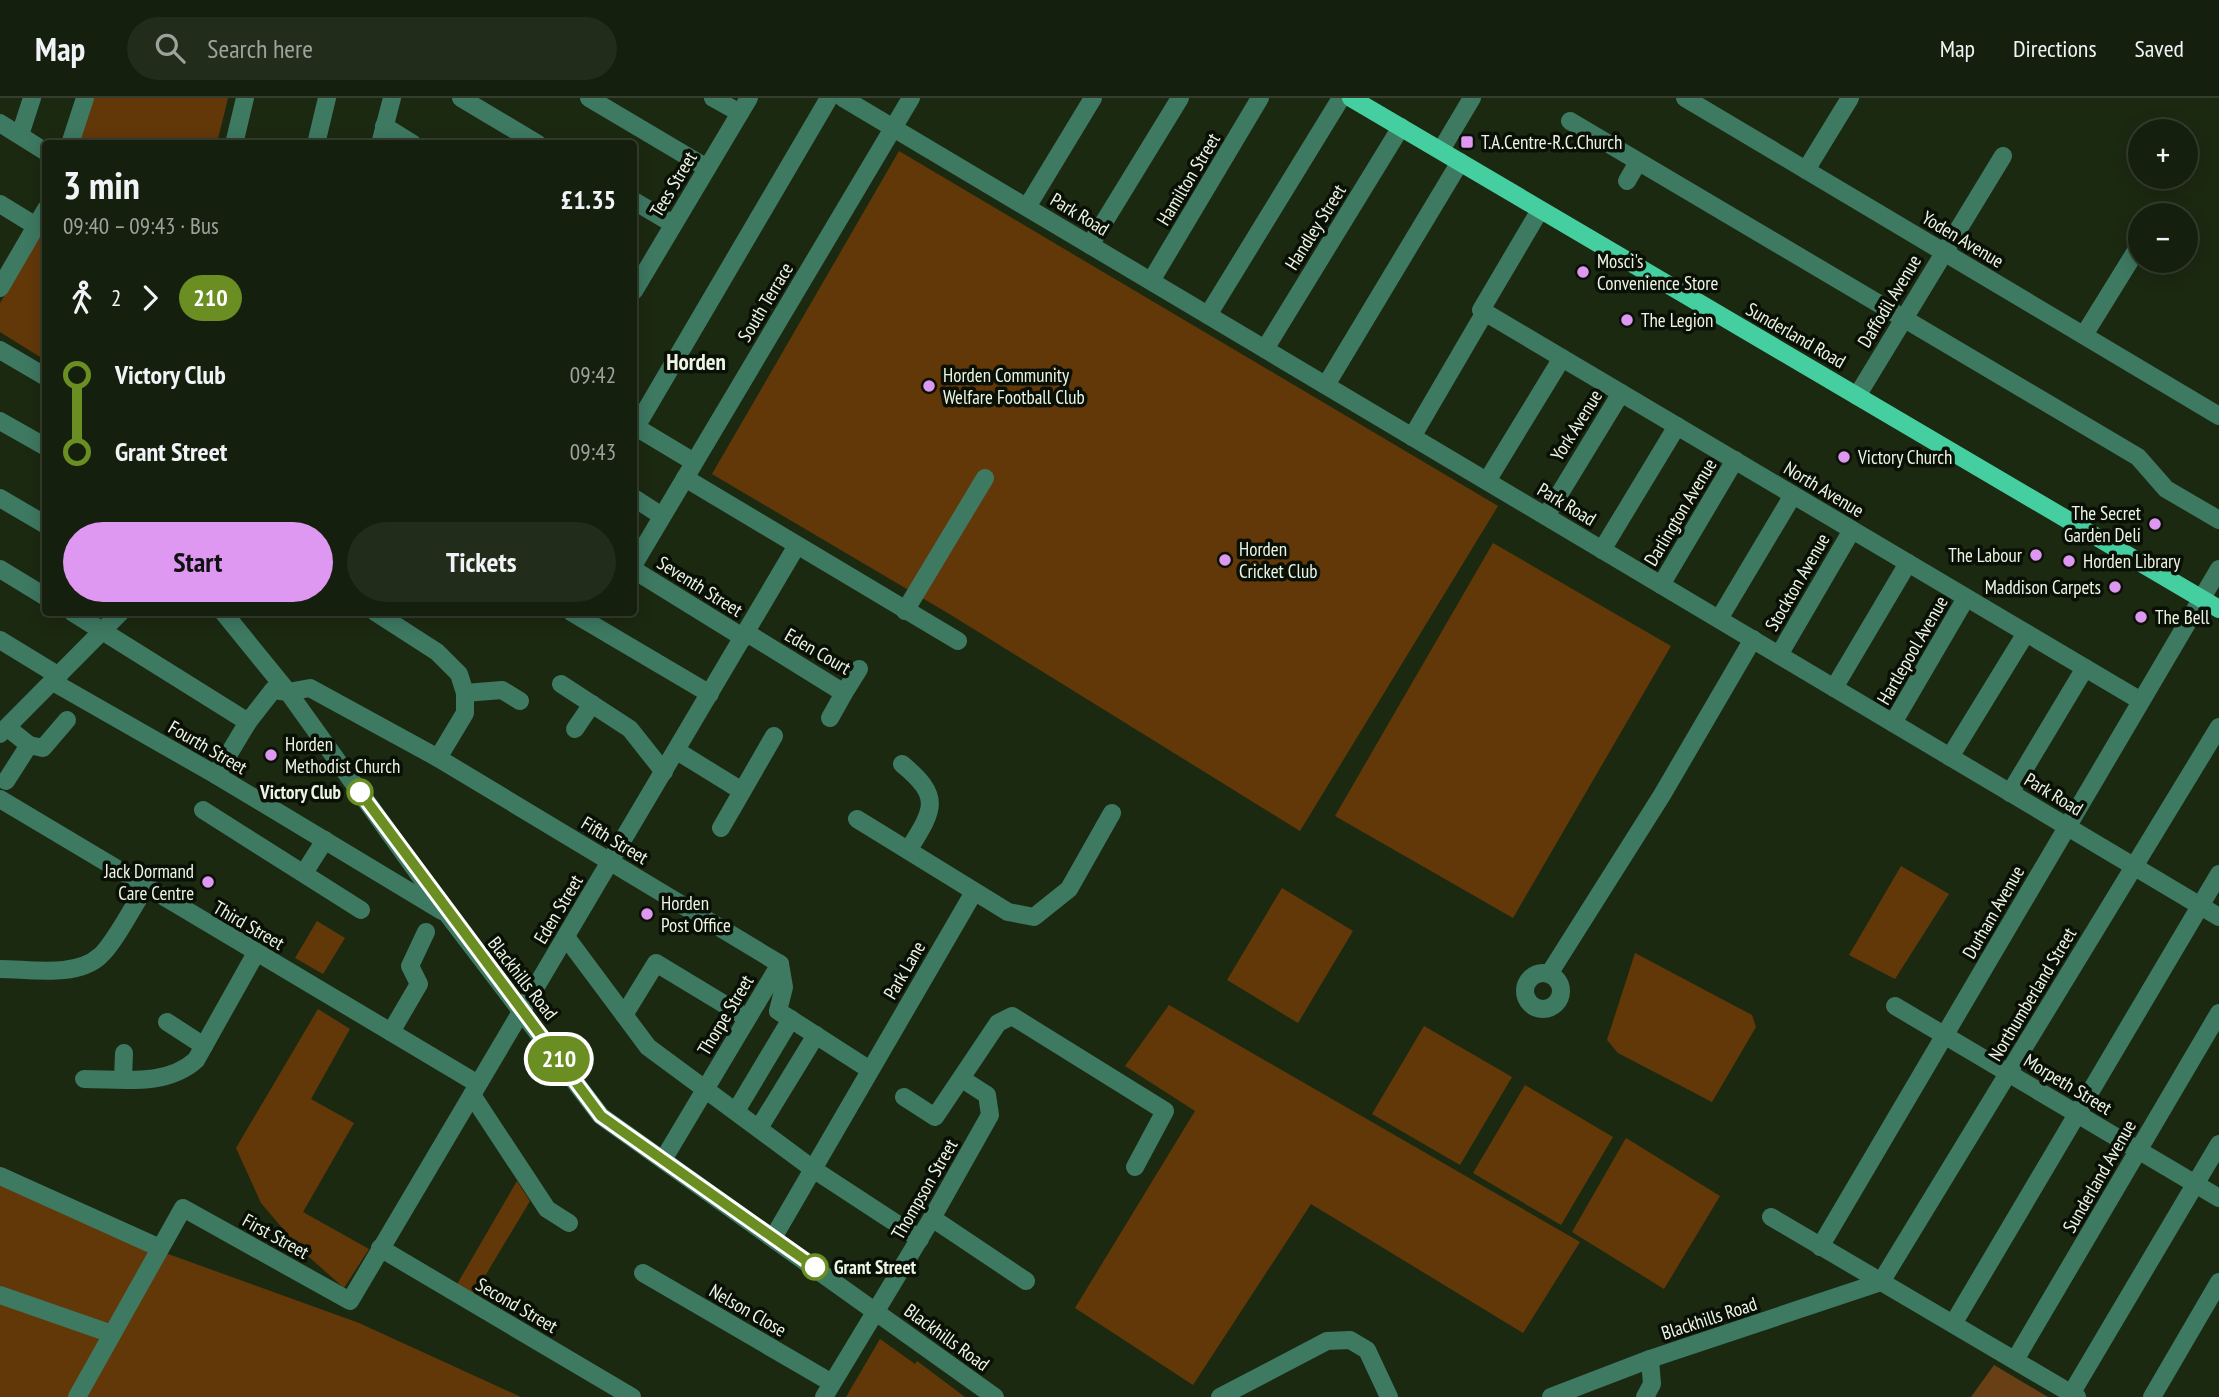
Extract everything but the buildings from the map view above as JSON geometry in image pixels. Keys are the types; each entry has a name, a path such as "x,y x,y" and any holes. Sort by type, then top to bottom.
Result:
{"main road":[{"name":"Sunderland Road","path":"1351,98 2219,609"}],"street":[{"path":"20,135 32,98"},
{"path":"71,140 85,98"},
{"path":"235,140 245,98"},
{"path":"317,140 327,98"},
{"path":"391,98 382,135 399,140"},
{"path":"461,98 531,140"},
{"path":"589,98 707,169"},
{"path":"713,98 744,106"},
{"path":"637,423 829,98"},
{"name":"Park Road","path":"843,98 2219,917"},
{"name":"South Terrace","path":"637,559 911,98"},
{"path":"1027,207 1093,98"},
{"path":"1090,245 1180,98"},
{"name":"Hamilton Street","path":"1151,281 1260,98"},
{"path":"1208,315 1341,98"},
{"path":"1441,150 1472,98"},
{"name":"Yoden Avenue","path":"1685,98 2218,413"},
{"path":"1805,170 1850,98"},
{"name":"Tees Street","path":"637,280 744,106"},
{"path":"1570,121 1902,320 2138,457 2166,489 2219,520"},
{"path":"0,123 42,149"},
{"name":"Handley Street","path":"1265,349 1401,127"},
{"name":"Daffodil Avenue","path":"1857,396 2003,156"},
{"path":"1326,385 1460,162"},
{"path":"1627,181 1638,162"},
{"path":"637,203 673,224"},
{"path":"0,205 36,226"},
{"path":"1412,437 1485,312 1481,310 1540,210"},
{"path":"1,282 42,216"},
{"path":"2084,335 2128,264"},
{"name":"North Avenue","path":"1485,312 2141,701"},
{"path":"0,350 42,375"},
{"path":"1487,481 1562,358"},
{"name":"York Avenue","path":"1546,516 1621,393"},
{"path":"0,421 42,445"},
{"path":"1602,550 1677,426"},
{"path":"637,427 694,462"},
{"name":"Darlington Avenue","path":"1661,584 1735,460"},
{"path":"685,478 796,547 957,641"},
{"path":"905,611 985,478"},
{"path":"1719,619 1793,495"},
{"path":"0,498 42,522"},
{"path":"637,500 662,516"},
{"name":"Stockton Avenue","path":"1779,655 1852,530"},
{"name":"Eden Street","path":"350,1301 796,547"},
{"path":"1834,688 1908,563"},
{"path":"0,569 42,595"},
{"path":"2202,598 2219,569"},
{"name":"Seventh Street","path":"637,572 745,635"},
{"name":"Hartlepool Avenue","path":"1894,723 1966,598"},
{"name":"Durham Avenue","path":"1821,1247 2202,598"},
{"path":"79,616 248,722"},
{"path":"67,720 43,748 29,746 4,731 117,616"},
{"name":"Blackhills Road","path":"226,616 288,692 448,915 523,1010 601,1116 995,1397"},
{"path":"381,616 449,662 459,674 466,693 465,713 438,758"},
{"path":"577,616 710,694"},
{"path":"1950,757 2026,633"},
{"name":"Eden Court","path":"745,635 844,693 859,669"},
{"path":"1549,974 1662,794 1752,639"},
{"name":"Fourth Street","path":"0,640 56,679 448,915"},
{"path":"2010,793 2085,668"},
{"path":"561,684 630,729 664,772"},
{"name":"Fifth Street","path":"288,692 310,688 438,758 780,964"},
{"path":"216,775 248,722 273,690 288,692"},
{"path":"466,693 502,690 520,701"},
{"path":"830,718 844,693"},
{"path":"575,729 592,704"},
{"name":"Northumberland Street","path":"1881,1282 2219,727"},
{"path":"721,828 774,736"},
{"path":"6,781 29,746"},
{"path":"677,751 742,791"},
{"path":"902,764 922,780 931,799 926,822 909,849"},
{"name":"Third Street","path":"0,799 145,888 391,1032 475,1089"},
{"path":"203,810 361,910"},
{"path":"857,818 1008,912 1034,916 1069,889 1112,813"},
{"path":"304,873 325,840"},
{"path":"1953,1324 2219,874"},
{"path":"0,969 66,970 81,967 100,956 145,888"},
{"name":"Park Lane","path":"870,1070 974,892"},
{"path":"391,1032 419,984 410,967 426,932"},
{"path":"566,937 648,1047 813,1169 920,1239"},
{"path":"84,1079 167,1078 190,1065 204,1046 256,953"},
{"path":"625,1016 656,963 747,1018"},
{"path":"773,1238 870,1070 778,1011 784,987 780,964"},
{"name":"Thorpe Street","path":"663,1160 780,964"},
{"name":"Morpeth Street","path":"1895,1006 2219,1198"},
{"name":"Sunderland Avenue","path":"2015,1360 2219,1013"},
{"name":"Thompson Street","path":"904,1097 935,1116 998,1023 1012,1016 1165,1111 1135,1167"},
{"path":"736,1111 791,1019"},
{"path":"167,1022 204,1046"},
{"path":"759,1128 816,1035"},
{"path":"123,1079 124,1054"},
{"name":"Thompson Street","path":"828,1390 920,1239 990,1115 988,1095 962,1079"},
{"path":"475,1089 547,1209 569,1223"},
{"path":"1771,1217 2074,1395 2219,1144"},
{"path":"0,1176 160,1248 77,1397"},
{"name":"First Street","path":"160,1248 183,1208 350,1301"},
{"path":"932,1218 1026,1281"},
{"name":"Second Street","path":"380,1248 632,1397"},
{"name":"Nelson Close","path":"643,1273 828,1390"},
{"name":"Blackhills Road","path":"1551,1397 1650,1359 1881,1282"},
{"path":"2152,1397 2219,1282"},
{"path":"0,1295 112,1334"},
{"path":"1220,1397 1327,1341 1350,1340 1367,1350 1389,1397"},
{"path":"1645,1397 1652,1384 1650,1359"}],"shaded area":[{"path":"88,98 228,98 218,140 75,140"},
{"path":"899,151 1498,506 1300,831 951,615 712,474"},
{"path":"42,231 42,358 0,332 0,303"},
{"path":"1493,543 1671,646 1513,918 1335,816"},
{"path":"1901,866 1949,894 1895,979 1849,955"},
{"path":"1282,888 1353,931 1298,1023 1227,980"},
{"path":"317,921 345,938 323,974 295,958"},
{"path":"1635,953 1752,1015 1756,1027 1712,1102 1618,1053 1607,1040"},
{"path":"1169,1005 1580,1242 1523,1333 1311,1204 1193,1385 1075,1308 1195,1111 1125,1066"},
{"path":"318,1009 350,1029 311,1099 354,1123 303,1212 369,1249 344,1288 300,1249 261,1203 236,1148"},
{"path":"1424,1026 1512,1077 1460,1165 1372,1114"},
{"path":"1525,1085 1613,1137 1561,1225 1473,1173"},
{"path":"1626,1138 1720,1196 1664,1289 1572,1232"},
{"path":"0,1173 135,1242 359,1323 521,1397 0,1397"},
{"path":"517,1181 530,1201 473,1296 456,1286"},
{"path":"880,1339 915,1364 917,1361 965,1397 846,1397"},
{"path":"1994,1365 2048,1397 1971,1397"}],"bus line":[{"name":"210","path":"360,792 448,915 523,1010 601,1116 815,1267"}],"place":[{"name":"T.A.Centre-R.C.Church","path":"1467,142"},
{"name":"Mosci's Convenience Store","path":"1583,272"},
{"name":"The Legion","path":"1627,320"},
{"name":"Horden Community Welfare Football Club","path":"929,386"},
{"name":"Victory Church","path":"1844,457"},
{"name":"The Secret Garden Deli","path":"2155,524"},
{"name":"The Labour","path":"2036,555"},
{"name":"Horden Cricket Club","path":"1225,560"},
{"name":"Horden Library","path":"2069,561"},
{"name":"Maddison Carpets","path":"2115,587"},
{"name":"The Bell","path":"2141,617"},
{"name":"Horden Methodist Church","path":"271,755"},
{"name":"Victory Club","path":"360,792"},
{"name":"Jack Dormand Care Centre","path":"208,882"},
{"name":"Horden Post Office","path":"647,914"},
{"name":"Grant Street","path":"815,1267"}],"district":[{"name":"Horden","path":"696,361"}]}
